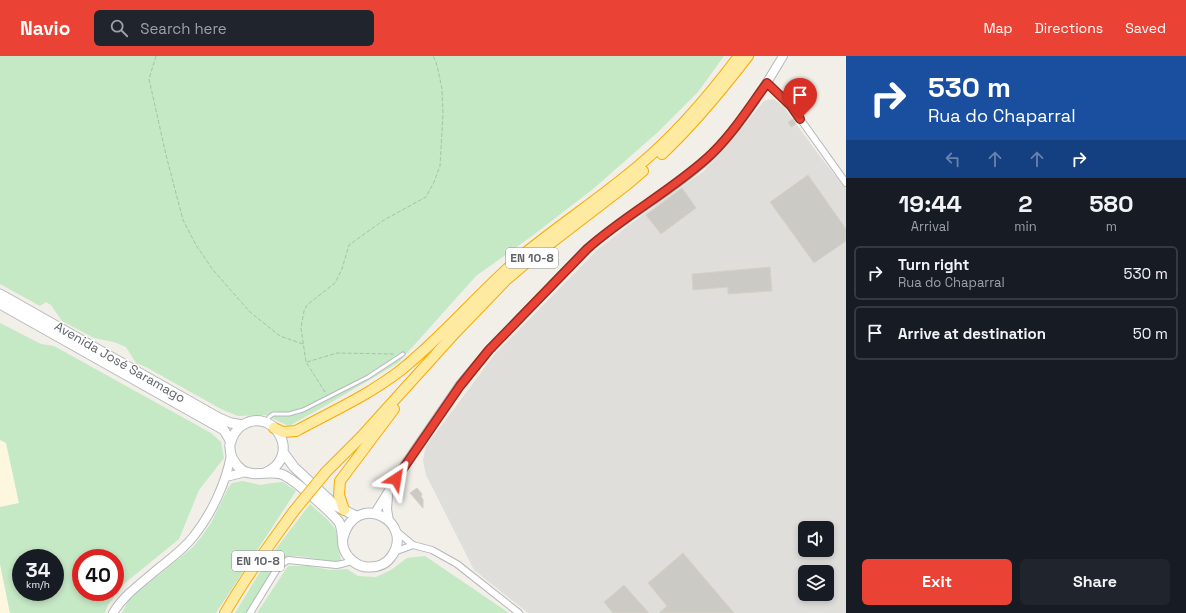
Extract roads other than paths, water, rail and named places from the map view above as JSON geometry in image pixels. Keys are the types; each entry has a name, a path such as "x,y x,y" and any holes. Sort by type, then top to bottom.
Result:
{"highway":[{"name":"EN 10-8","path":"225,613 269,545 294,511 361,428 505,271 552,232 614,186 659,148 708,96 739,56"},
{"name":"EN 10-8","path":"451,331 506,280 538,253 629,183 671,145 710,104 748,56"},
{"path":"270,425 283,432 296,431 382,384 451,331"},
{"path":"344,510 339,495 340,481 417,379 451,331"}],"main road":[{"name":"Avenida José Saramago","path":"0,294 220,418 243,425"},
{"name":"Avenida José Saramago","path":"0,304 224,430 231,442"},
{"path":"343,538 345,529 356,516 375,513 390,521 396,530 397,545 389,559 383,564 375,567 359,565 346,554 343,546 342,527 336,518 296,482 281,474 258,474 246,472 238,467 231,455 231,442 235,432 243,425 257,421 270,425 282,439 283,452 289,462 336,506 356,516"},
{"path":"265,473 277,465 283,452"}],"street":[{"path":"375,513 383,502 389,489 460,386 489,350 587,249 604,234 691,172 708,158 736,126 767,83 783,56"},
{"path":"767,83 791,106 846,183"},
{"path":"113,613 133,589 192,538 209,513 226,478 231,455"},
{"path":"226,478 246,472"},
{"path":"389,489 387,509 390,521"},
{"path":"396,530 413,545 432,550 457,564 519,613"},
{"path":"394,552 413,545"},
{"path":"250,613 278,569 288,560 336,565 352,560"}],"lane":[{"path":"270,425 269,417 273,414 296,413 368,377 403,354"}]}
